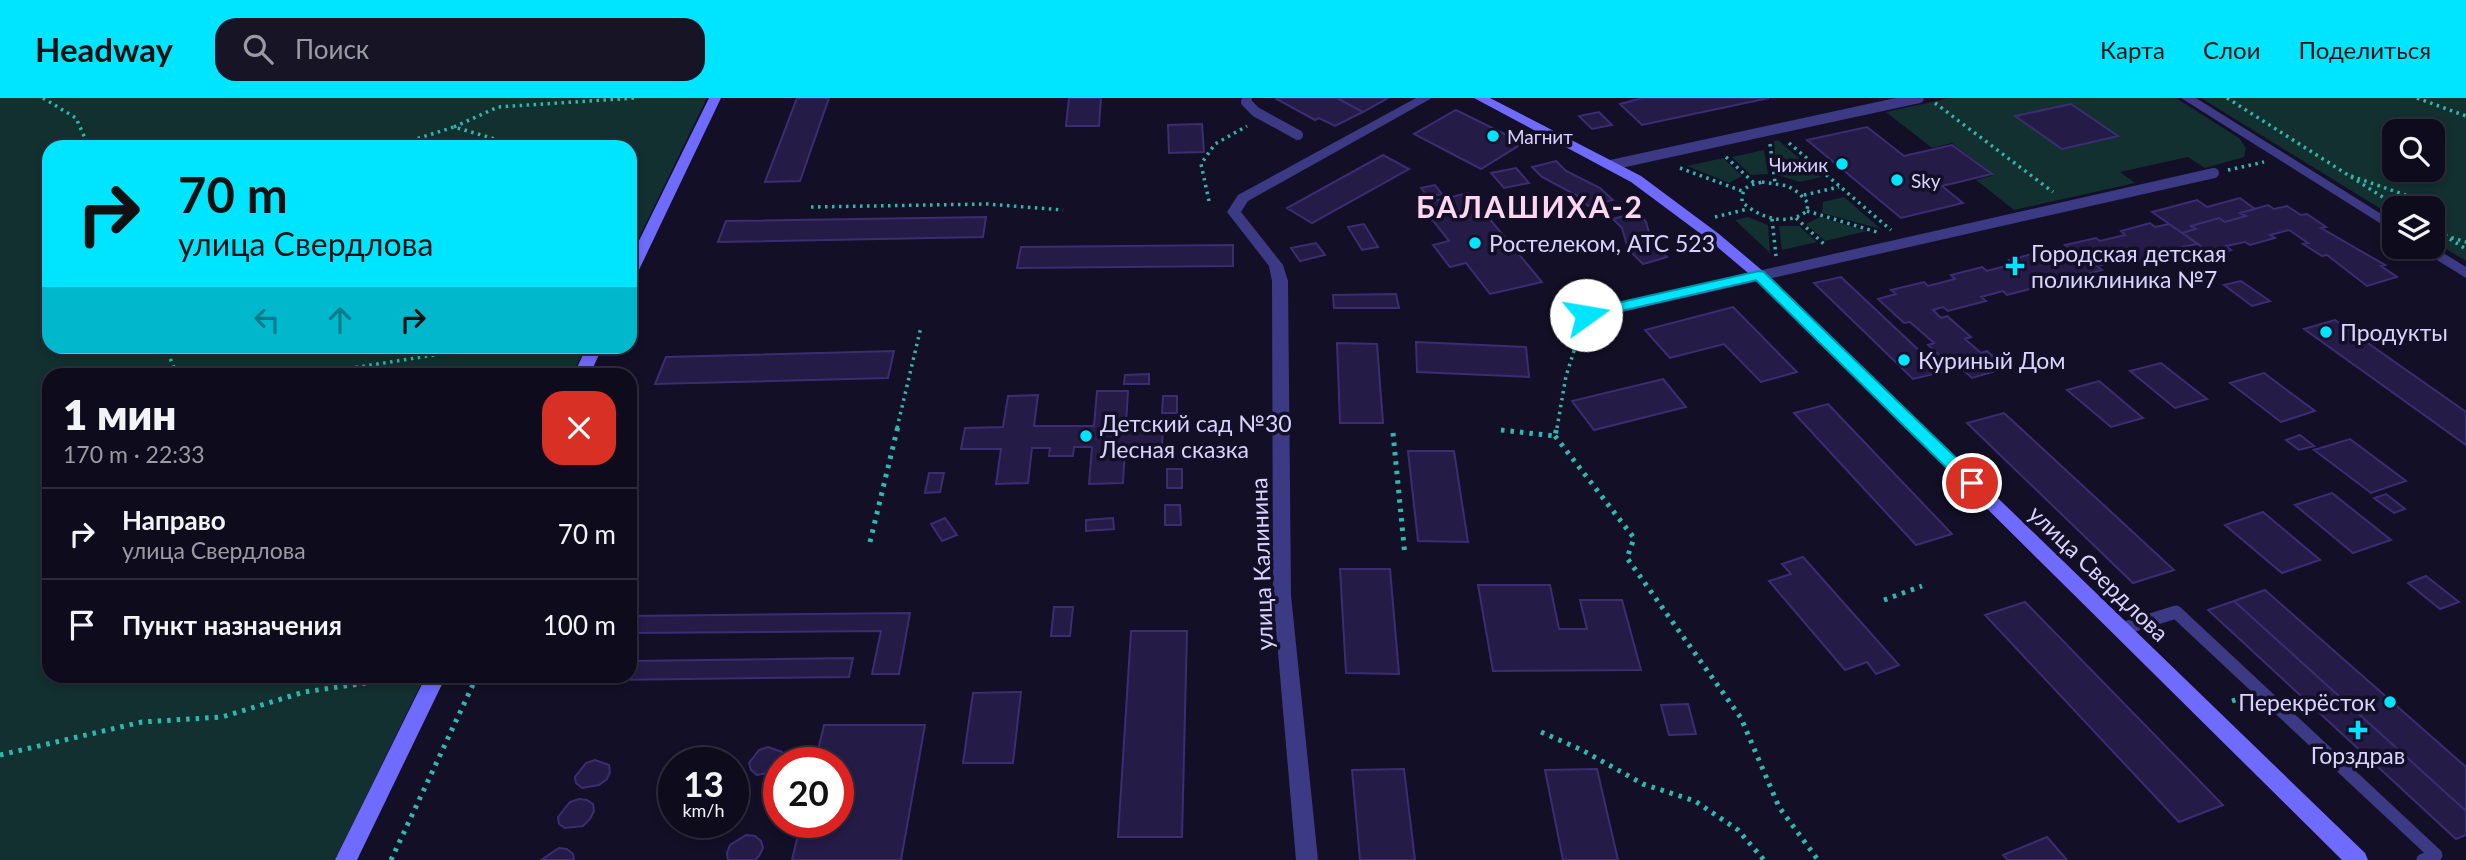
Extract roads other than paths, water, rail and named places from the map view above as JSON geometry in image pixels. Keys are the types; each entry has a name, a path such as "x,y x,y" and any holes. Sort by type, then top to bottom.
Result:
{"main road":[{"path":"637,260 715,98"},
{"name":"улица Свердлова","path":"1480,98 1611,165 1660,196 1759,275 2357,860"},
{"path":"346,860 433,683"}],"street":[{"name":"улица Калинина","path":"1307,860 1282,595 1280,281 1276,265 1234,212 1243,198 1426,98"},
{"path":"2187,98 2382,220"},
{"path":"2443,259 2466,273"}],"lane":[{"path":"1247,98 1246,102 1256,112 1298,135"},
{"path":"1611,165 1919,98"},
{"path":"1586,315 2214,173"},
{"path":"2122,629 2176,612 2436,855 2423,860"}],"place":[{"name":"Магнит","path":"1493,136"},
{"name":"Чижик","path":"1842,164"},
{"name":"Sky","path":"1897,180"},
{"name":"Ростелеком, АТС 523","path":"1475,243"},
{"name":"Городская детская поликлиника №7","path":"2015,266"},
{"name":"Продукты","path":"2326,332"},
{"name":"Куриный Дом","path":"1904,360"},
{"name":"Детский сад №30 Лесная сказка","path":"1086,436"},
{"name":"Перекрёсток","path":"2390,702"},
{"name":"Горздрав","path":"2358,730"}],"district":[{"name":"БАЛАШИХА-2","path":"1530,206"}]}
